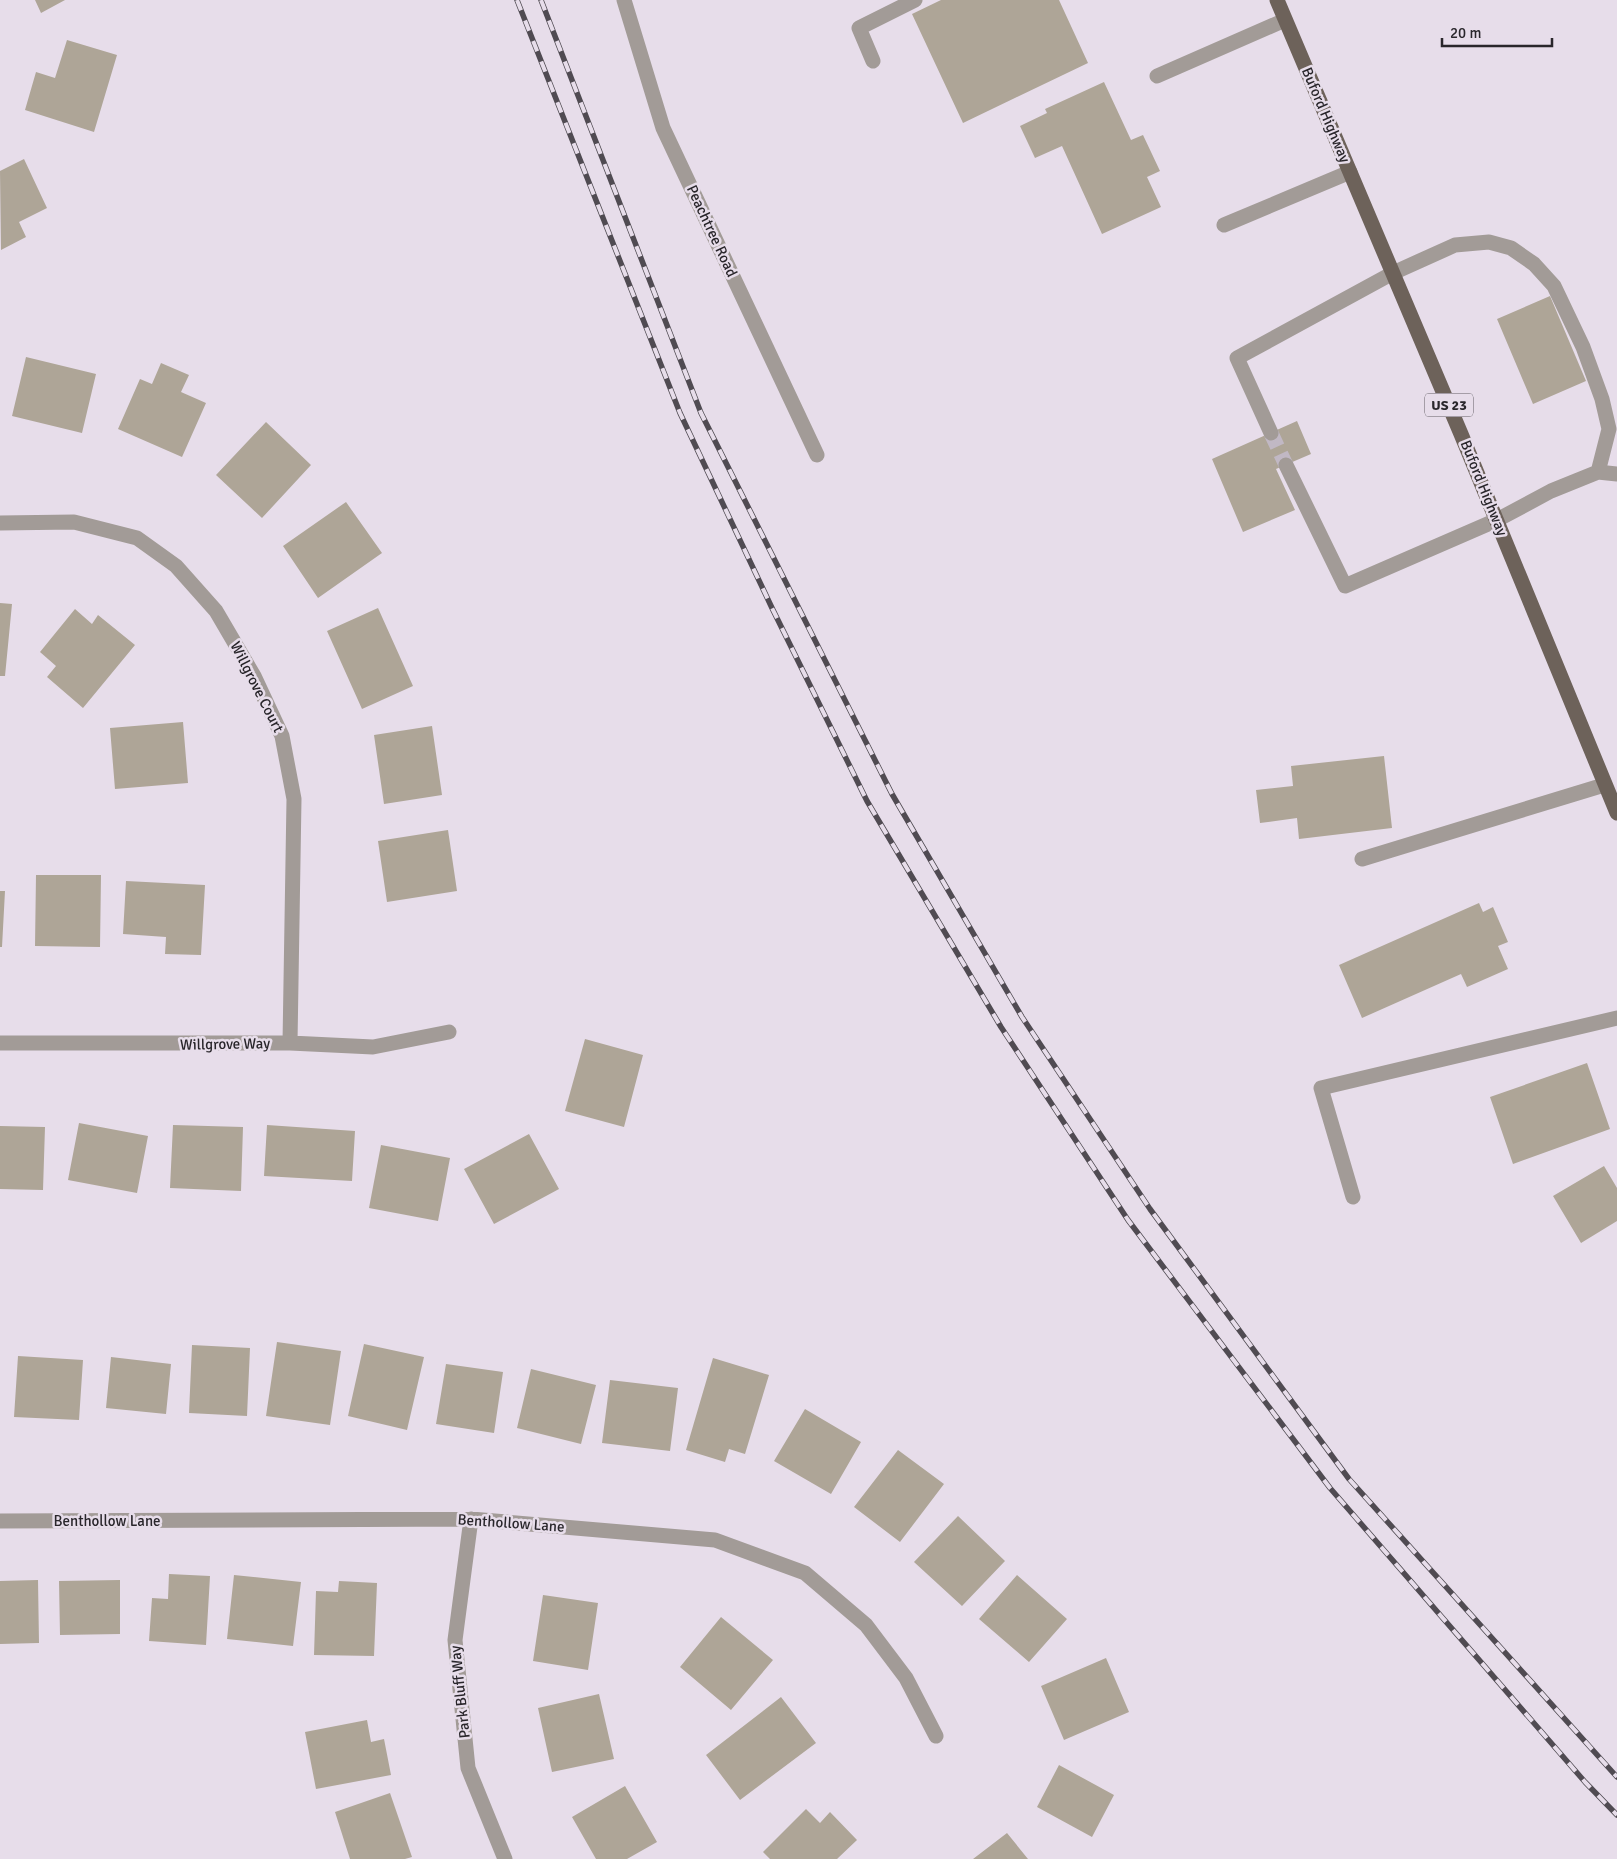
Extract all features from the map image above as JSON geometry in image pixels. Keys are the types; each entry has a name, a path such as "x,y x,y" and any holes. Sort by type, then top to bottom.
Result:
{"main road":[{"name":"Buford Highway","path":"1277,0 1496,520 1604,785 1617,812"}],"street":[{"name":"Peachtree Road","path":"624,0 663,128 817,456"},
{"path":"873,61 859,28 915,0"},
{"path":"1157,76 1285,20"},
{"path":"1224,225 1350,172"},
{"path":"1271,433 1236,358 1393,273 1455,245 1489,242 1511,248 1534,264 1554,286 1582,347 1602,399 1609,429 1598,472"},
{"path":"1286,465 1345,586 1496,520 1551,491 1598,472 1617,474"},
{"name":"Willgrove Court","path":"0,523 74,522 137,538 176,566 216,611 254,676 282,736 294,799 290,1043"},
{"path":"1362,859 1604,785"},
{"path":"1353,1197 1321,1088 1617,1018"},
{"name":"Willgrove Way","path":"0,1043 290,1043 374,1047 449,1032"},
{"name":"Benthollow Lane","path":"0,1521 471,1519 715,1540 805,1572 866,1625 906,1678 936,1736"},
{"name":"Park Bluff Way","path":"471,1519 455,1640 468,1768 505,1859"}],"building":[{"path":"35,0 65,0 41,13"},
{"path":"941,0 1059,0 1088,63 963,123 912,14"},
{"path":"67,40 117,55 94,132 25,110 36,72 55,78"},
{"path":"1104,82 1131,140 1143,135 1160,171 1147,177 1161,207 1102,234 1062,146 1035,158 1020,126 1047,113 1045,109"},
{"path":"24,159 47,208 19,222 26,237 1,250 0,171"},
{"path":"1550,296 1586,381 1533,404 1497,319"},
{"path":"26,357 96,374 82,433 12,416"},
{"path":"161,363 189,375 181,392 206,403 182,457 118,429 140,379 152,384"},
{"path":"1297,421 1311,454 1276,469 1295,510 1243,532 1212,459"},
{"path":"266,422 311,465 262,518 216,475"},
{"path":"346,502 382,553 318,598 283,546"},
{"path":"0,603 12,604 5,676 0,676"},
{"path":"378,608 413,686 362,709 327,631"},
{"path":"75,609 92,624 98,615 135,645 83,708 47,677 56,666 40,652"},
{"path":"183,722 188,783 115,789 110,728"},
{"path":"432,726 442,795 384,804 374,735"},
{"path":"1384,756 1392,828 1299,839 1297,818 1260,823 1256,790 1293,786 1291,766"},
{"path":"448,830 457,891 387,902 378,841"},
{"path":"36,875 101,875 100,947 35,946"},
{"path":"126,881 205,885 201,955 165,954 166,937 123,934"},
{"path":"0,891 5,891 2,947 0,947"},
{"path":"1479,903 1483,912 1493,907 1508,942 1498,946 1508,969 1467,987 1461,974 1362,1018 1339,965"},
{"path":"585,1039 643,1055 624,1127 565,1111"},
{"path":"1587,1063 1610,1129 1513,1164 1490,1097"},
{"path":"79,1123 148,1136 137,1193 68,1180"},
{"path":"173,1125 243,1127 241,1191 170,1188"},
{"path":"267,1125 355,1131 352,1181 264,1176"},
{"path":"0,1126 45,1127 43,1190 0,1189"},
{"path":"529,1134 559,1189 494,1224 464,1169"},
{"path":"381,1145 450,1158 438,1221 369,1208"},
{"path":"1604,1166 1617,1188 1617,1221 1581,1243 1553,1196"},
{"path":"277,1342 341,1351 330,1425 266,1416"},
{"path":"364,1344 424,1357 407,1430 348,1416"},
{"path":"192,1345 250,1348 247,1416 189,1413"},
{"path":"18,1356 83,1360 79,1420 14,1417"},
{"path":"111,1357 171,1364 166,1414 106,1408"},
{"path":"713,1358 769,1375 745,1454 729,1449 725,1462 686,1450"},
{"path":"446,1364 503,1372 494,1433 436,1424"},
{"path":"531,1369 596,1385 581,1444 517,1428"},
{"path":"610,1380 678,1388 670,1451 602,1443"},
{"path":"805,1409 861,1442 831,1494 774,1461"},
{"path":"898,1450 944,1484 900,1542 854,1507"},
{"path":"958,1516 1005,1561 962,1606 914,1562"},
{"path":"169,1574 210,1576 206,1645 149,1641 152,1598 168,1599"},
{"path":"234,1575 301,1582 293,1646 227,1639"},
{"path":"1017,1575 1067,1619 1029,1662 979,1619"},
{"path":"38,1580 39,1643 0,1644 0,1581"},
{"path":"120,1580 120,1634 60,1635 59,1581"},
{"path":"339,1581 377,1583 374,1656 314,1655 316,1591 338,1592"},
{"path":"543,1595 598,1603 588,1670 533,1661"},
{"path":"721,1617 773,1660 731,1710 680,1667"},
{"path":"1106,1658 1129,1712 1064,1740 1041,1686"},
{"path":"599,1694 614,1759 552,1772 538,1708"},
{"path":"781,1697 816,1743 740,1800 706,1755"},
{"path":"367,1720 371,1742 384,1739 391,1775 316,1789 305,1732"},
{"path":"1059,1765 1114,1795 1092,1837 1037,1807"},
{"path":"625,1786 657,1842 627,1859 596,1859 572,1817"},
{"path":"390,1793 412,1857 405,1859 350,1859 335,1812"},
{"path":"806,1809 820,1823 830,1812 857,1840 837,1859 770,1859 763,1852"},
{"path":"1007,1833 1028,1859 973,1859"}],"tunnel":[{"path":"1271,433 1286,465"}],"railway":[{"path":"517,0 680,413 772,608 867,801 1001,1027 1128,1220 1330,1488 1585,1782 1617,1815"},
{"path":"541,0 701,413 892,794 1022,1017 1150,1209 1349,1479 1617,1777"}]}
